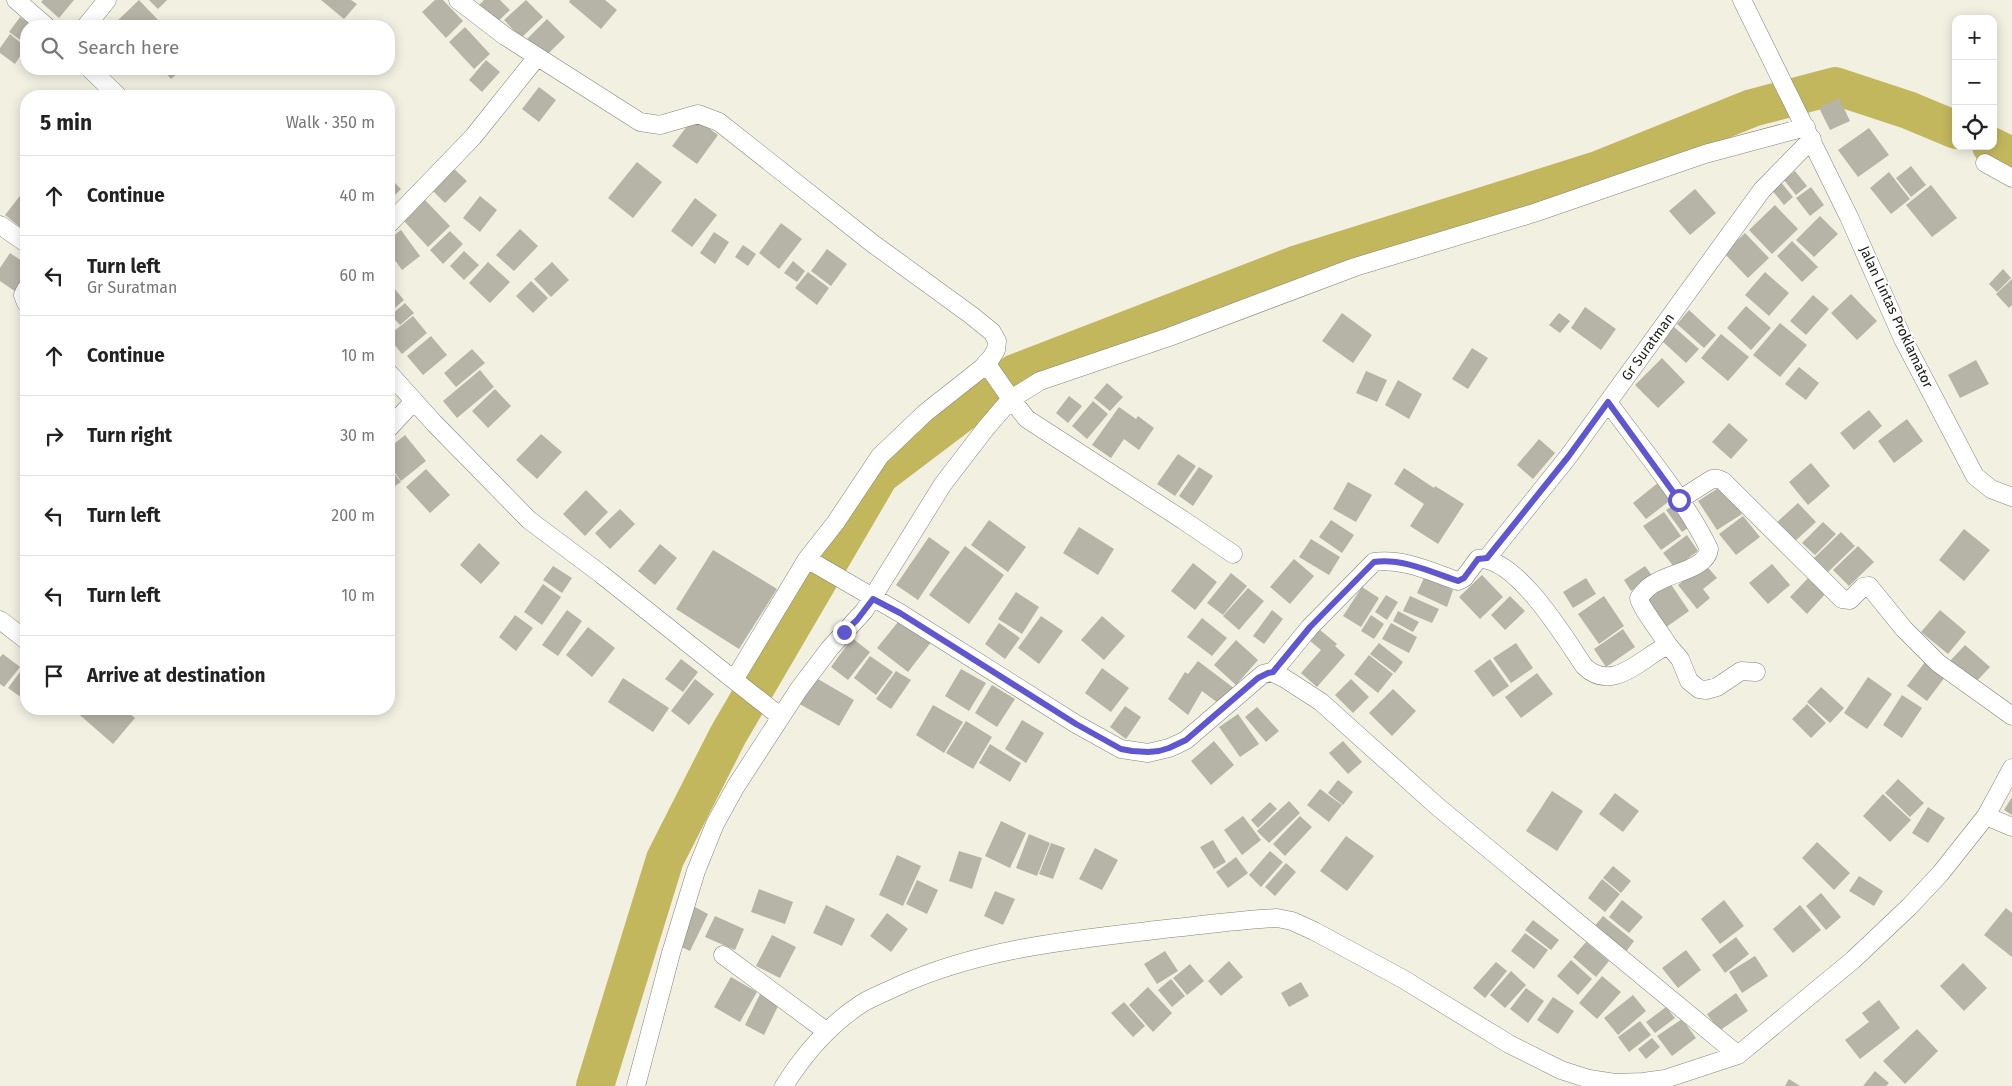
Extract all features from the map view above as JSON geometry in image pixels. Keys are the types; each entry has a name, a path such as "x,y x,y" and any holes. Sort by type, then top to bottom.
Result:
{"street":[{"path":"16,0 39,20"},
{"path":"91,20 107,0"},
{"path":"458,0 505,36 640,122 660,124 698,114 719,122 872,243 992,332 997,341 989,368 925,413 880,456 734,680"},
{"name":"Jalan Lintas Proklamator","path":"1742,0 1849,217 1903,339 1975,476 1991,490 2012,497"},
{"path":"395,218 473,137 538,57"},
{"path":"96,75 112,90"},
{"path":"636,1086 671,953 696,871 719,816 778,715 810,672 873,599 943,484 1008,396 1040,381 1170,337 1355,267 1534,213 1704,154 1806,128"},
{"name":"Gr Suratman","path":"1273,672 1310,627 1374,562 1385,560 1398,562 1458,581 1464,578 1478,559 1487,558 1568,457 1806,128"},
{"path":"1986,163 2012,178"},
{"path":"0,225 20,239"},
{"path":"989,368 1027,419 1233,554"},
{"path":"395,380 529,520 601,574 778,715"},
{"path":"395,422 414,401"},
{"path":"1608,402 1679,500 1701,533 1709,551 1708,556 1682,572 1656,582 1640,596 1640,604 1680,659 1689,681 1699,690 1706,690 1717,686 1741,671 1756,672"},
{"path":"1679,500 1712,479 1722,481 1842,599 1850,600 1864,587 1868,586 1904,629 1938,663 2012,716"},
{"path":"1487,558 1522,582 1584,666 1597,676 1615,677 1668,645"},
{"path":"811,562 900,613 1076,724 1121,749 1148,752 1159,751 1186,740 1258,678 1273,672 1321,702 1438,807 1738,1055"},
{"path":"0,620 20,635"},
{"path":"784,1086 792,1072 826,1031 863,1003 936,970 978,958 1058,941 1276,918 1292,921 1314,931 1403,979 1509,1044 1561,1070 1590,1080 1615,1083 1655,1083 1738,1055 1853,960 1996,820 2012,768"},
{"path":"723,955 826,1031"}],"building":[{"path":"43,0 74,0 59,18 41,2"},
{"path":"139,0 158,20 118,20"},
{"path":"149,0 167,0 158,9"},
{"path":"321,0 351,0 357,4 344,19"},
{"path":"435,0 443,0 463,21 446,38 422,12"},
{"path":"484,0 500,0 510,10 496,23 477,7"},
{"path":"526,0 543,17 521,38 504,20"},
{"path":"570,0 605,0 617,10 601,29 569,2"},
{"path":"20,17 24,20 20,20 20,40 9,32"},
{"path":"547,19 565,37 545,57 527,39"},
{"path":"465,27 490,54 474,69 449,42"},
{"path":"10,34 20,42 20,56 15,64 0,53 0,48"},
{"path":"486,60 500,72 482,92 469,80"},
{"path":"167,75 175,75 171,79"},
{"path":"539,87 556,100 539,122 522,109"},
{"path":"1839,98 1850,121 1830,130 1819,108"},
{"path":"694,117 718,135 697,164 672,146"},
{"path":"1869,128 1889,155 1858,177 1838,150"},
{"path":"637,162 662,182 633,218 608,198"},
{"path":"1911,166 1926,185 1911,197 1896,178"},
{"path":"452,167 467,181 445,203 430,188"},
{"path":"1795,171 1807,186 1796,195 1784,180"},
{"path":"1889,172 1910,199 1891,214 1870,188"},
{"path":"1780,181 1793,197 1784,205 1771,189"},
{"path":"395,183 401,189 395,195"},
{"path":"1931,185 1957,218 1932,237 1906,205"},
{"path":"1811,187 1824,205 1810,216 1796,198"},
{"path":"1695,189 1716,213 1690,235 1669,211"},
{"path":"20,196 20,227 5,215"},
{"path":"480,196 497,210 480,232 463,218"},
{"path":"695,198 717,215 692,247 671,231"},
{"path":"425,200 450,226 428,247 404,221"},
{"path":"1775,205 1798,229 1772,254 1749,230"},
{"path":"1820,216 1838,234 1814,257 1796,240"},
{"path":"781,223 802,239 779,269 759,253"},
{"path":"520,229 538,246 514,271 496,255"},
{"path":"401,230 420,256 402,270 395,260 395,234"},
{"path":"450,231 463,244 443,264 430,250"},
{"path":"714,232 729,242 715,264 700,253"},
{"path":"1745,233 1769,258 1748,278 1724,253"},
{"path":"1792,241 1818,267 1802,282 1777,256"},
{"path":"743,245 756,254 748,266 735,257"},
{"path":"827,249 847,264 831,286 811,271"},
{"path":"464,251 479,265 464,280 450,266"},
{"path":"10,253 20,260 20,285 16,292 0,281 0,268"},
{"path":"793,261 805,271 797,282 784,273"},
{"path":"488,262 510,282 490,303 469,283"},
{"path":"552,262 569,280 551,297 534,279"},
{"path":"2003,269 2011,278 1997,292 1989,284"},
{"path":"808,272 829,288 817,305 795,288"},
{"path":"1765,272 1789,293 1769,316 1745,295"},
{"path":"2012,279 2012,305 2009,308 1996,294"},
{"path":"531,281 548,298 533,313 516,296"},
{"path":"395,289 404,300 395,308"},
{"path":"1851,294 1877,321 1857,340 1831,313"},
{"path":"1813,295 1829,309 1806,335 1790,321"},
{"path":"405,303 414,313 400,325 395,319 395,312"},
{"path":"1746,306 1771,328 1751,350 1727,328"},
{"path":"1585,307 1616,329 1601,350 1571,328"},
{"path":"1689,310 1716,335 1704,348 1677,324"},
{"path":"1342,313 1372,335 1353,363 1322,341"},
{"path":"1559,313 1570,321 1560,333 1549,325"},
{"path":"413,316 427,333 402,354 395,345 395,330"},
{"path":"1780,323 1807,345 1780,377 1753,355"},
{"path":"1674,327 1699,349 1686,363 1662,341"},
{"path":"1721,334 1749,357 1728,381 1701,358"},
{"path":"431,336 447,355 423,375 407,356"},
{"path":"1472,348 1488,358 1468,389 1452,379"},
{"path":"472,349 485,363 456,387 444,373"},
{"path":"1662,358 1685,382 1658,408 1635,385"},
{"path":"1976,360 1989,384 1960,398 1948,375"},
{"path":"1799,367 1819,383 1806,400 1785,384"},
{"path":"480,370 494,387 457,418 443,401"},
{"path":"1366,371 1387,380 1377,402 1356,393"},
{"path":"1398,380 1422,394 1409,419 1385,405"},
{"path":"1107,383 1123,397 1110,411 1094,398"},
{"path":"495,389 511,406 488,428 472,411"},
{"path":"1069,396 1082,406 1068,423 1056,413"},
{"path":"1093,401 1108,414 1087,439 1072,426"},
{"path":"1119,407 1136,419 1138,416 1154,428 1139,450 1124,439 1111,458 1092,445"},
{"path":"1869,410 1882,426 1854,450 1840,433"},
{"path":"1907,419 1923,441 1894,463 1878,441"},
{"path":"1729,423 1748,440 1731,459 1712,442"},
{"path":"541,434 562,452 537,479 516,460"},
{"path":"405,435 426,461 401,481 395,473 395,443"},
{"path":"1539,439 1555,453 1533,479 1517,465"},
{"path":"1178,454 1196,466 1175,496 1157,484"},
{"path":"1811,463 1830,486 1808,505 1789,482"},
{"path":"1199,467 1213,476 1193,506 1179,496"},
{"path":"1404,468 1434,488 1435,486 1464,504 1438,544 1410,526 1424,504 1394,484"},
{"path":"426,469 450,495 430,513 406,487"},
{"path":"395,474 401,482 395,486"},
{"path":"1348,482 1372,495 1356,522 1333,509"},
{"path":"1659,482 1672,499 1646,519 1633,503"},
{"path":"1723,485 1742,514 1717,530 1698,501"},
{"path":"586,490 608,512 585,536 563,514"},
{"path":"1677,503 1692,525 1682,532 1666,510"},
{"path":"1798,503 1816,522 1793,543 1775,524"},
{"path":"620,509 635,524 610,549 595,533"},
{"path":"1664,512 1681,536 1661,550 1643,526"},
{"path":"1743,516 1760,537 1736,555 1719,534"},
{"path":"989,520 1026,547 1008,572 971,545"},
{"path":"1331,520 1354,535 1342,553 1319,537"},
{"path":"1823,522 1836,534 1815,555 1802,543"},
{"path":"1079,527 1114,549 1098,575 1063,553"},
{"path":"1964,529 1990,550 1964,581 1939,560"},
{"path":"1841,532 1855,546 1828,572 1814,558"},
{"path":"1687,535 1698,551 1675,568 1663,553"},
{"path":"929,537 950,552 918,600 896,585"},
{"path":"1311,539 1340,557 1329,575 1299,557"},
{"path":"479,543 500,563 481,584 460,565"},
{"path":"660,544 677,558 655,585 638,571"},
{"path":"965,546 1004,575 969,624 929,595"},
{"path":"1858,546 1874,562 1849,586 1833,570"},
{"path":"713,550 777,589 739,649 676,609"},
{"path":"1294,559 1314,576 1290,604 1270,587"},
{"path":"1193,563 1217,582 1195,610 1171,591"},
{"path":"1704,563 1717,578 1703,589 1710,598 1697,609 1678,585"},
{"path":"1772,564 1790,585 1768,604 1749,583"},
{"path":"553,566 572,578 562,593 543,580"},
{"path":"1645,566 1653,577 1631,591 1624,580"},
{"path":"1231,573 1247,586 1223,615 1207,603"},
{"path":"1482,575 1503,597 1480,619 1459,597"},
{"path":"1425,576 1453,590 1447,607 1417,593"},
{"path":"1810,576 1827,592 1807,614 1790,597"},
{"path":"1586,578 1596,594 1573,608 1563,592"},
{"path":"1668,580 1689,611 1665,628 1644,596"},
{"path":"543,584 561,597 542,625 524,612"},
{"path":"1362,587 1379,598 1361,627 1343,616"},
{"path":"1248,588 1264,601 1239,630 1223,616"},
{"path":"1016,592 1039,607 1022,634 998,619"},
{"path":"1386,595 1398,602 1387,620 1375,612"},
{"path":"1410,596 1439,609 1432,623 1403,611"},
{"path":"1510,596 1525,611 1505,630 1491,615"},
{"path":"1604,596 1624,626 1599,644 1578,614"},
{"path":"567,610 582,621 558,656 542,645"},
{"path":"1272,610 1283,619 1264,644 1253,636"},
{"path":"1940,610 1966,632 1948,654 1921,632"},
{"path":"1398,611 1419,622 1413,632 1393,621"},
{"path":"515,615 533,628 516,651 499,637"},
{"path":"1371,615 1384,624 1374,639 1361,631"},
{"path":"1041,616 1063,631 1039,664 1018,648"},
{"path":"1102,616 1125,636 1104,660 1081,640"},
{"path":"902,617 932,641 908,672 877,648"},
{"path":"1202,618 1227,638 1212,656 1187,637"},
{"path":"999,623 1020,638 1005,659 985,644"},
{"path":"1391,623 1417,637 1409,653 1382,639"},
{"path":"1314,625 1337,644 1335,646 1345,655 1317,687 1301,673 1321,650 1304,636"},
{"path":"588,627 615,648 592,677 566,655"},
{"path":"1623,629 1635,647 1606,667 1594,649"},
{"path":"852,638 870,652 848,680 831,667"},
{"path":"1236,640 1258,660 1236,685 1214,665"},
{"path":"1379,643 1403,662 1395,673 1370,654"},
{"path":"1516,643 1533,668 1511,683 1493,658"},
{"path":"1965,645 1990,667 1973,685 1949,662"},
{"path":"3,654 20,667 4,687 0,684 0,657"},
{"path":"1369,655 1393,674 1378,693 1354,674"},
{"path":"870,656 893,672 876,695 854,678"},
{"path":"681,659 698,672 683,692 665,679"},
{"path":"1490,659 1509,686 1493,697 1474,671"},
{"path":"1198,661 1235,689 1222,706 1202,691 1188,715 1168,699 1185,672 1188,674"},
{"path":"1925,662 1945,677 1927,701 1907,686"},
{"path":"1102,668 1129,688 1111,712 1085,693"},
{"path":"961,669 986,683 969,711 945,696"},
{"path":"896,671 911,680 891,709 876,699"},
{"path":"20,672 20,696 8,688"},
{"path":"1537,673 1553,694 1521,718 1505,697"},
{"path":"811,675 854,700 839,726 796,702"},
{"path":"1868,677 1892,694 1867,729 1844,713"},
{"path":"623,678 669,708 653,732 608,702"},
{"path":"695,679 714,694 689,725 671,711"},
{"path":"1351,679 1369,697 1353,713 1335,695"},
{"path":"992,685 1015,699 997,727 975,713"},
{"path":"1821,687 1844,708 1830,723 1807,702"},
{"path":"1393,689 1416,711 1392,736 1369,713"},
{"path":"1902,695 1922,708 1902,738 1883,725"},
{"path":"1807,704 1826,723 1811,738 1792,719"},
{"path":"933,705 963,722 944,753 916,735"},
{"path":"1125,706 1141,717 1126,739 1110,727"},
{"path":"1257,707 1279,731 1266,742 1245,717"},
{"path":"1238,714 1259,744 1240,757 1219,727"},
{"path":"80,715 131,715 135,718 113,744"},
{"path":"1022,720 1044,733 1026,763 1005,749"},
{"path":"966,721 992,737 973,769 946,753"},
{"path":"1214,741 1234,765 1211,785 1191,761"},
{"path":"1343,741 1362,762 1348,774 1329,753"},
{"path":"990,744 1021,763 1010,782 979,763"},
{"path":"1898,779 1924,803 1910,817 1885,793"},
{"path":"1338,780 1353,792 1343,805 1328,793"},
{"path":"1320,789 1342,805 1329,822 1307,805"},
{"path":"1552,791 1583,811 1557,851 1526,831"},
{"path":"1615,793 1639,811 1623,832 1599,814"},
{"path":"1883,794 1911,820 1890,842 1863,816"},
{"path":"2012,797 2012,815 2004,810"},
{"path":"1289,801 1300,813 1269,843 1257,831"},
{"path":"1270,802 1277,809 1258,828 1251,820"},
{"path":"1928,807 1945,818 1928,843 1912,833"},
{"path":"1243,816 1261,840 1242,855 1224,830"},
{"path":"1300,816 1312,827 1285,856 1273,844"},
{"path":"1001,821 1026,833 1010,868 985,856"},
{"path":"1029,834 1050,843 1037,876 1016,868"},
{"path":"1346,836 1374,856 1347,891 1320,871"},
{"path":"1213,840 1226,862 1214,869 1200,847"},
{"path":"1817,842 1850,873 1834,890 1802,858"},
{"path":"1051,843 1065,848 1053,879 1039,874"},
{"path":"1095,848 1118,860 1102,890 1079,879"},
{"path":"959,851 982,858 972,889 949,881"},
{"path":"1270,851 1283,862 1261,887 1249,875"},
{"path":"897,855 921,866 903,906 879,895"},
{"path":"1236,857 1248,873 1228,888 1216,872"},
{"path":"1286,863 1296,872 1275,896 1265,887"},
{"path":"1613,866 1631,881 1621,893 1603,878"},
{"path":"1859,876 1883,891 1874,906 1849,891"},
{"path":"1602,879 1620,894 1605,912 1588,898"},
{"path":"917,880 938,890 927,914 906,904"},
{"path":"759,889 793,902 785,924 751,912"},
{"path":"995,891 1015,899 1003,925 984,916"},
{"path":"1821,893 1841,917 1826,930 1806,906"},
{"path":"1622,900 1643,917 1629,933 1609,917"},
{"path":"1724,900 1744,926 1720,944 1701,919"},
{"path":"826,905 855,919 842,946 813,933"},
{"path":"1800,905 1821,930 1793,953 1773,929"},
{"path":"693,906 708,914 690,951 675,944"},
{"path":"2006,908 2012,913 2012,957 1984,935"},
{"path":"887,913 908,929 891,952 870,936"},
{"path":"715,916 744,929 735,950 705,937"},
{"path":"1603,916 1634,941 1625,953 1593,928"},
{"path":"1533,920 1559,940 1551,950 1525,930"},
{"path":"1525,933 1548,950 1534,969 1511,951"},
{"path":"772,935 796,947 780,978 756,966"},
{"path":"1736,937 1749,954 1725,973 1712,955"},
{"path":"1586,942 1609,961 1596,977 1573,957"},
{"path":"1686,950 1701,970 1678,988 1662,968"},
{"path":"1165,951 1178,971 1157,984 1144,964"},
{"path":"1755,956 1768,976 1742,993 1729,972"},
{"path":"1571,960 1592,979 1578,995 1557,976"},
{"path":"1229,961 1243,977 1221,996 1208,981"},
{"path":"1496,962 1507,971 1485,998 1473,988"},
{"path":"1963,963 1987,988 1964,1011 1940,986"},
{"path":"1190,964 1204,981 1187,995 1173,978"},
{"path":"1511,971 1526,985 1505,1008 1490,995"},
{"path":"1602,976 1621,992 1597,1019 1579,1003"},
{"path":"731,977 757,992 740,1022 714,1007"},
{"path":"1171,979 1185,996 1172,1007 1158,990"},
{"path":"1301,982 1309,996 1289,1007 1281,993"},
{"path":"1148,987 1172,1013 1153,1032 1129,1005"},
{"path":"1526,988 1544,1001 1528,1023 1510,1009"},
{"path":"761,992 780,1002 764,1035 745,1025"},
{"path":"1736,993 1748,1011 1719,1031 1707,1014"},
{"path":"1633,995 1646,1011 1618,1035 1604,1018"},
{"path":"1553,997 1574,1011 1558,1034 1537,1020"},
{"path":"1879,1000 1900,1028 1860,1059 1845,1040 1869,1022 1862,1013"},
{"path":"1124,1002 1145,1026 1133,1037 1111,1013"},
{"path":"1666,1007 1675,1018 1655,1033 1646,1022"},
{"path":"1682,1019 1696,1038 1672,1056 1657,1036"},
{"path":"1640,1021 1651,1035 1629,1052 1618,1037"},
{"path":"1917,1029 1938,1051 1905,1084 1883,1061"},
{"path":"1652,1038 1660,1047 1646,1059 1638,1049"},
{"path":"1875,1071 1889,1083 1886,1086 1863,1086"},
{"path":"1789,1079 1800,1086 1785,1086"}],"waterway":[{"path":"595,1086 665,859 728,735 880,475 1015,373 1295,265 1598,170 1752,108 1835,86 1908,110 1952,128"},
{"path":"1997,149 2012,156"}],"route":[{"path":"844,632 857,620 873,599 900,613 1076,724 1121,749 1148,752 1159,751 1186,740 1263,674 1273,672 1310,627 1374,562 1385,560 1398,562 1416,566 1458,581 1464,578 1478,559 1487,558 1568,457 1608,402 1679,500"}]}
